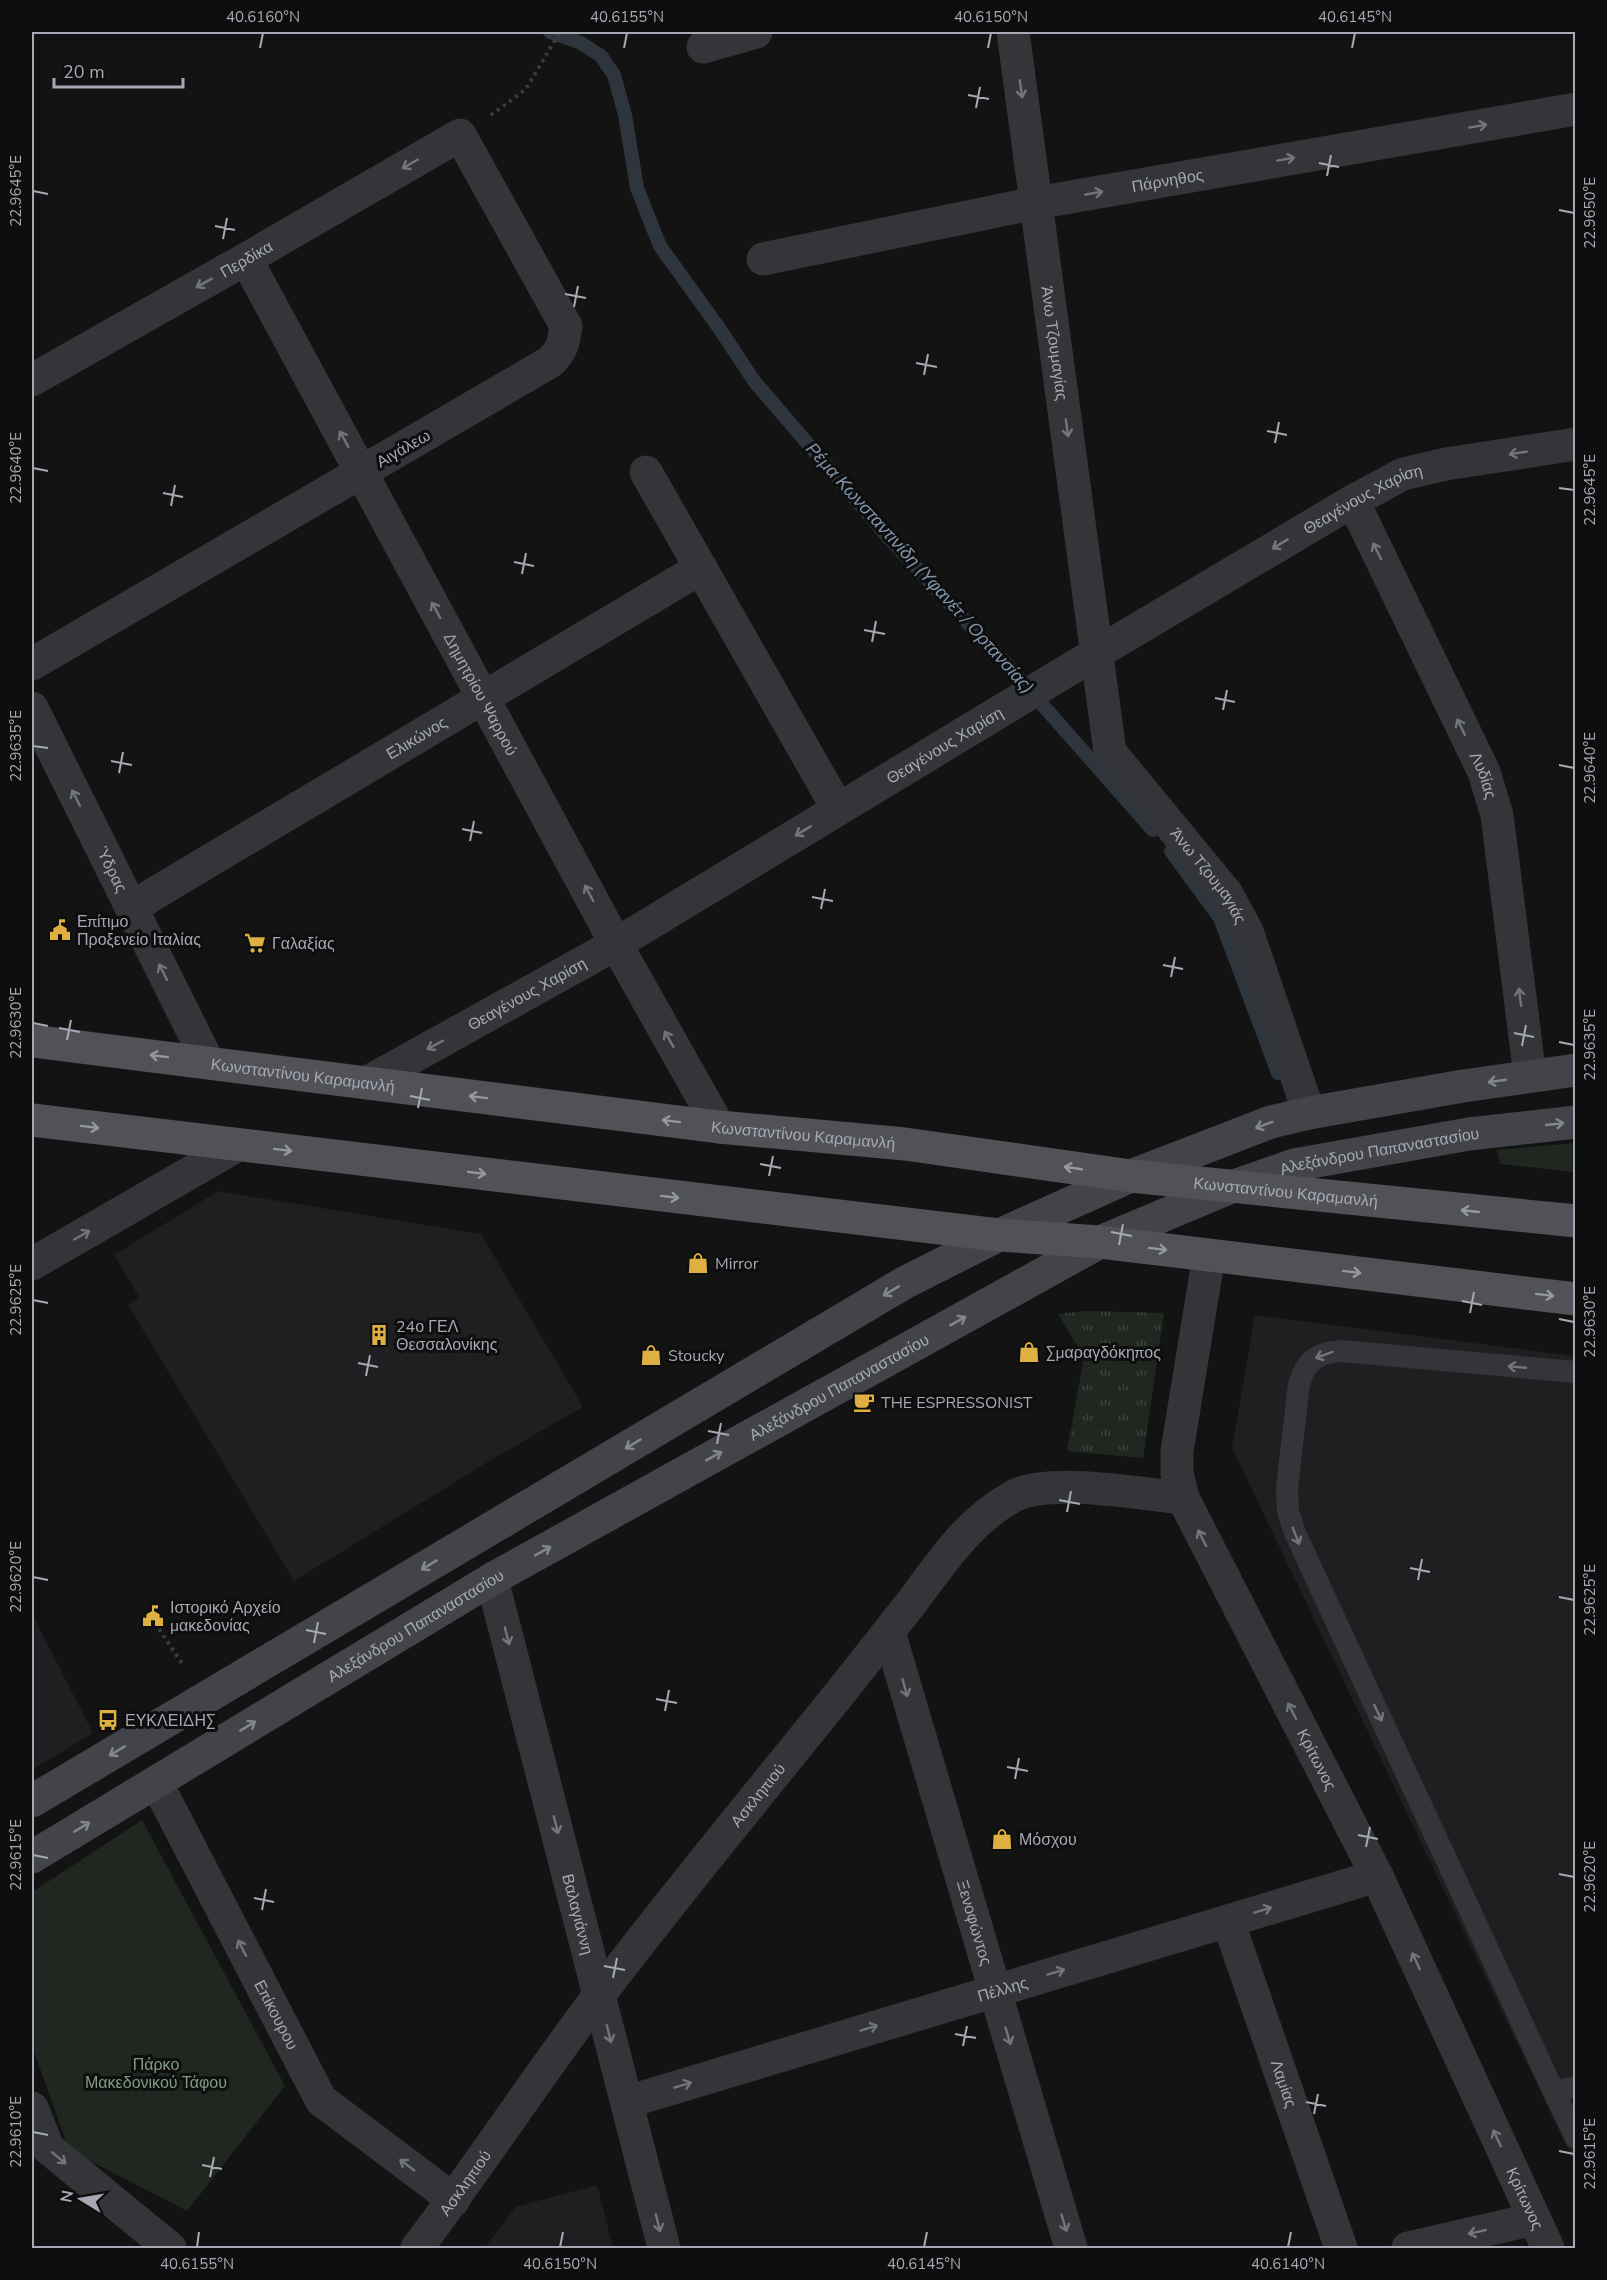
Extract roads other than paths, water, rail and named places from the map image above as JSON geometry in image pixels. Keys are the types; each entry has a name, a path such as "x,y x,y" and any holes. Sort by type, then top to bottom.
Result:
{"main road":[{"name":"Κωνσταντίνου Καραμανλή","path":"32,1041 719,1127 905,1144 1131,1176 1575,1221"},
{"path":"32,1801 904,1283 999,1236 1131,1176 1271,1122 1309,1113 1575,1070"},
{"path":"32,1120 999,1236 1100,1242 1575,1299"},
{"name":"Αλεξάνδρου Παπαναστασίου","path":"32,1857 492,1579 1100,1242 1231,1187 1294,1165 1469,1134 1575,1122"}],"street":[{"path":"703,46 756,32"},
{"name":"Άνω Τζουμαγίας","path":"1013,32 1098,652"},
{"name":"Πάρνηθος","path":"763,260 1036,203 1575,109"},
{"name":"Περδίκα","path":"32,380 246,260 460,135"},
{"name":"Αιγάλεω","path":"32,664 550,362 560,353 566,326 562,317 460,135"},
{"name":"Δημητρίου Ψαρρού","path":"246,260 616,944 719,1127"},
{"name":"Θεαγένους Χαρίση","path":"366,1083 616,944 1098,652 1353,501 1403,474 1446,464 1575,444"},
{"path":"646,472 838,809"},
{"name":"Λυδίας","path":"1353,501 1484,772 1490,790 1497,815 1530,1076"},
{"name":"Ελικώνος","path":"132,909 700,568"},
{"name":"Άνω Τζουμαγιάς","path":"1098,652 1110,752 1227,894 1240,916 1247,930 1309,1113"},
{"name":"Ύδρας","path":"32,708 208,1062"},
{"path":"32,1264 238,1145"},
{"name":"Κρίτωνος","path":"1209,1255 1177,1451 1177,1473 1183,1498 1377,1876 1548,2248"},
{"name":"Ασκληπιού","path":"417,2248 454,2200 599,1995 957,1544 986,1515 1016,1495 1036,1488 1057,1487 1183,1498"},
{"name":"Βαλαγιάννη","path":"492,1579 664,2248"},
{"name":"Ξενοφώντος","path":"889,1632 1071,2248"},
{"name":"Επίκουρου","path":"156,1782 321,2100 454,2200"},
{"name":"Πέλλης","path":"627,2102 1377,1876"},
{"name":"Λαμίας","path":"1228,1921 1341,2248"},
{"path":"32,2108 48,2148 170,2248"},
{"path":"1408,2248 1534,2219"}],"lane":[{"path":"1575,1372 1341,1351 1326,1352 1313,1359 1303,1370 1299,1384 1287,1488 1288,1511 1295,1533 1565,2089 1575,2138"}],"waterway":[{"name":"Ρέμα Κωνσταντινίδη (Υφανέτ / Ορτανσίας)","path":"550,32 581,43 601,56 614,75 625,115 637,188 660,246 754,381 887,536 1008,666 1153,830"},
{"name":"Ρέμα Κωνσταντινίδη (Υφανέτ / Ορτανσίας)","path":"1171,851 1220,918 1278,1073"}],"place":[{"name":"Επίτιμο Προξενείο Ιταλίας","path":"60,930"},
{"name":"Γαλαξίας","path":"255,943"},
{"name":"Mirror","path":"698,1263"},
{"name":"24ο ΓΕΛ Θεσσαλονίκης","path":"379,1335"},
{"name":"Σμαραγδόκηπος","path":"1029,1352"},
{"name":"Stoucky","path":"651,1355"},
{"name":"THE ESPRESSONIST","path":"864,1402"},
{"name":"Ιστορικό Αρχείο μακεδονίας","path":"153,1616"},
{"name":"ΕΥΚΛΕΙΔΗΣ","path":"108,1720"},
{"name":"Μόσχου","path":"1002,1839"}],"park label":[{"name":"Πάρκο Μακεδονικού Τάφου","path":"156,2073"}]}
